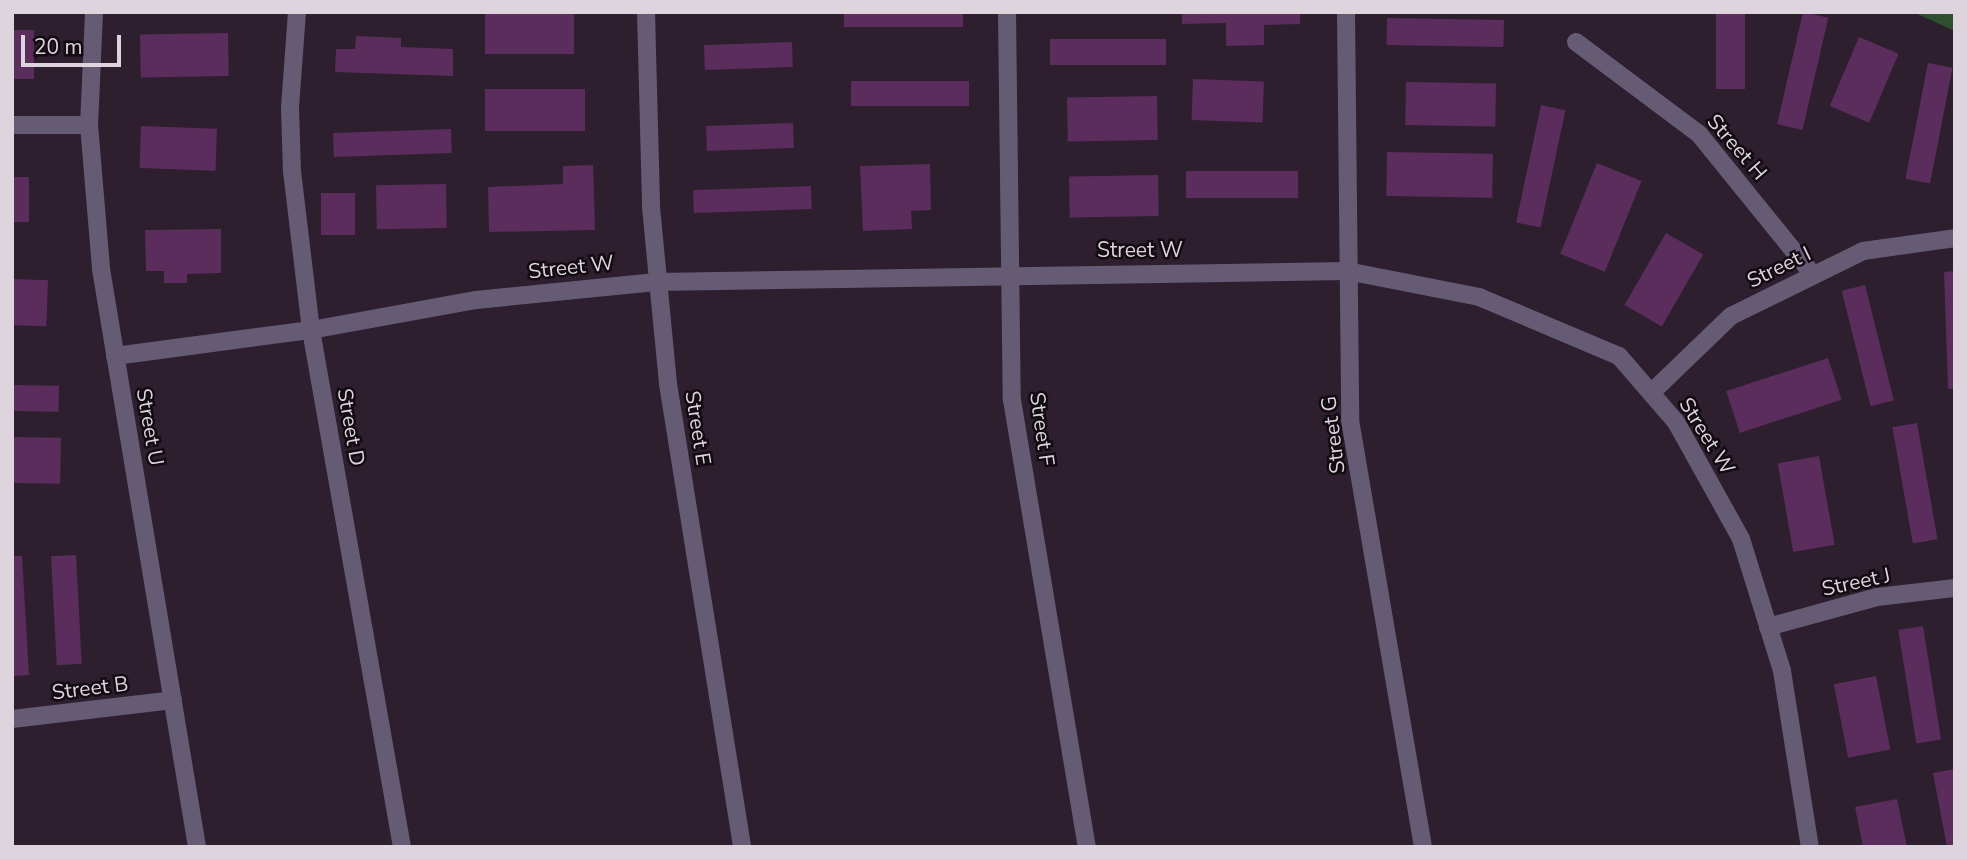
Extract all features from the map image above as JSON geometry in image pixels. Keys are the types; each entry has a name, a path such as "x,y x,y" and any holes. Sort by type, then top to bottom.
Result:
{"street":[{"name":"Street U","path":"94,12 89,125 102,269 197,847"},
{"name":"Street D","path":"297,12 290,108 292,171 311,330 402,847"},
{"name":"Street E","path":"646,12 656,282 668,384 742,847"},
{"name":"Street F","path":"1007,12 1014,273 1012,400 1087,847"},
{"name":"Street G","path":"1346,12 1350,419 1423,847"},
{"name":"Street H","path":"1576,42 1699,134 1814,275"},
{"path":"12,125 89,125"},
{"name":"Street I","path":"1651,393 1731,316 1863,251 1955,238"},
{"name":"Street W","path":"115,356 311,330 476,300 656,282 1014,273 1347,271 1479,297 1619,356 1676,422 1741,539 1782,671 1810,847"},
{"name":"Street J","path":"1768,627 1877,597 1955,588"},
{"name":"Street B","path":"12,719 173,700"}],"green space":[{"path":"1913,12 1955,12 1955,31"}],"building":[{"path":"485,12 574,12 574,54 485,54"},
{"path":"844,12 963,12 963,27 844,27"},
{"path":"1182,12 1300,12 1300,24 1264,25 1264,45 1226,46 1226,23 1182,24"},
{"path":"1716,12 1745,12 1745,89 1716,89"},
{"path":"1803,12 1828,18 1802,130 1777,124"},
{"path":"1387,18 1504,20 1504,47 1387,45"},
{"path":"12,30 34,30 34,79 12,79"},
{"path":"228,33 229,76 141,78 140,35"},
{"path":"356,36 401,38 401,47 453,49 453,76 335,72 336,49 355,49"},
{"path":"1859,37 1899,54 1869,123 1830,106"},
{"path":"1050,39 1166,39 1166,65 1050,65"},
{"path":"792,42 793,67 705,70 704,45"},
{"path":"1928,63 1953,68 1930,184 1905,179"},
{"path":"1193,79 1264,81 1263,122 1192,120"},
{"path":"851,81 969,81 969,106 851,106"},
{"path":"1406,82 1496,84 1495,127 1405,125"},
{"path":"485,89 585,89 585,131 485,131"},
{"path":"1157,96 1158,140 1068,142 1067,98"},
{"path":"1541,105 1565,110 1541,228 1516,222"},
{"path":"793,123 794,148 707,151 706,126"},
{"path":"141,126 217,129 215,171 140,168"},
{"path":"451,129 452,153 334,157 333,133"},
{"path":"1387,152 1493,154 1492,198 1386,196"},
{"path":"1597,163 1642,181 1605,272 1560,254"},
{"path":"930,164 931,210 911,211 912,229 863,231 860,166"},
{"path":"593,165 595,230 489,232 488,187 563,184 563,166"},
{"path":"1186,171 1298,171 1298,198 1186,198"},
{"path":"1158,175 1159,216 1070,218 1069,177"},
{"path":"12,177 29,177 29,222 12,222"},
{"path":"446,184 447,228 377,229 376,185"},
{"path":"811,186 812,209 694,213 693,190"},
{"path":"321,193 355,193 355,235 321,235"},
{"path":"221,229 221,273 187,274 187,283 164,283 164,271 146,271 145,230"},
{"path":"1666,233 1703,254 1662,326 1624,305"},
{"path":"1955,271 1955,389 1948,389 1944,272"},
{"path":"12,279 48,280 46,326 12,325"},
{"path":"1865,285 1894,400 1871,406 1842,291"},
{"path":"1828,358 1842,400 1740,433 1726,391"},
{"path":"12,385 59,386 59,412 12,411"},
{"path":"1917,423 1937,539 1913,544 1892,427"},
{"path":"12,437 61,438 60,484 12,483"},
{"path":"1819,456 1835,545 1793,552 1778,463"},
{"path":"76,555 82,664 57,665 51,556"},
{"path":"12,556 22,556 29,675 12,676"},
{"path":"1923,626 1941,740 1916,743 1898,630"},
{"path":"1876,676 1890,750 1848,758 1834,684"},
{"path":"1955,769 1955,847 1947,847 1933,773"},
{"path":"1897,799 1907,847 1863,847 1855,807"}]}
